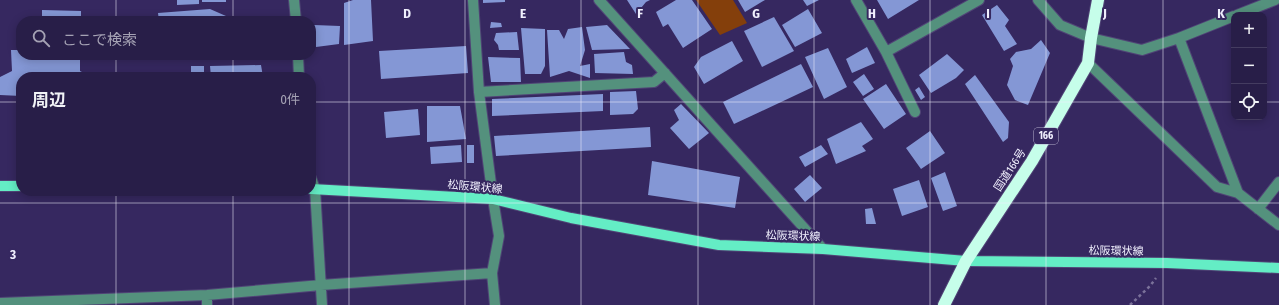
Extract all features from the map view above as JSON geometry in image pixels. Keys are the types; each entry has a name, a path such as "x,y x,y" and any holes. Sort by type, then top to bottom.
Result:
{"highway":[{"name":"国道166号","path":"944,305 966,261 1032,161 1088,64 1098,0"}],"main road":[{"path":"0,186 16,186"},
{"name":"松阪環状線","path":"316,190 493,199 572,218 719,245 823,249 966,261 1167,263 1279,268"}],"street":[{"path":"294,0 296,16"},
{"path":"473,0 479,92 499,236 492,273 495,305"},
{"path":"599,0 823,249"},
{"path":"856,0 886,52 915,112"},
{"path":"886,52 979,0"},
{"path":"1038,0 1060,25 1091,38 1142,50 1179,38 1231,17"},
{"path":"1245,12 1275,0"},
{"path":"1179,38 1238,193"},
{"path":"298,60 299,72"},
{"path":"1088,64 1217,186 1238,193 1279,225"},
{"path":"479,92 654,82 665,73"},
{"path":"1258,208 1279,182"},
{"path":"313,196 322,305"},
{"path":"0,303 207,300 320,284 492,273"}],"path":[{"path":"1130,305 1150,286 1167,263"}],"shaded area":[{"path":"696,0 733,0 747,23 720,35"}],"building":[{"path":"177,0 199,0 199,4 177,5"},
{"path":"202,0 226,0 226,2 202,2"},
{"path":"353,0 371,0 373,41 344,45 344,3"},
{"path":"483,0 505,0 505,2 483,3"},
{"path":"627,0 650,0 646,2 636,14"},
{"path":"676,0 692,0 712,29 683,48 668,24 663,27 656,12"},
{"path":"738,0 765,0 745,12"},
{"path":"803,0 819,0 807,6"},
{"path":"877,0 919,0 888,19"},
{"path":"997,5 1009,20 1005,26 1017,44 1004,51 982,15"},
{"path":"210,9 226,16 158,16 158,13"},
{"path":"808,9 822,33 795,47 782,25"},
{"path":"42,10 81,11 81,16 42,16"},
{"path":"774,17 794,51 762,67 744,31"},
{"path":"491,22 501,23 502,27 490,28"},
{"path":"316,25 340,26 339,44 316,47"},
{"path":"607,25 630,49 592,50 586,27"},
{"path":"582,27 585,50 580,66 590,64 590,78 569,71 550,77 547,30 559,30 564,39 568,29"},
{"path":"521,28 545,29 545,66 541,74 525,74"},
{"path":"517,32 519,50 499,50 498,45 494,40 496,33"},
{"path":"1041,40 1050,53 1028,105 1015,100 1007,85 1013,66 1010,59 1016,52 1031,49"},
{"path":"732,41 743,61 704,84 694,67 701,57"},
{"path":"466,46 468,73 381,79 379,51"},
{"path":"867,47 875,63 852,73 846,59"},
{"path":"828,48 847,87 824,99 805,57"},
{"path":"11,50 16,50 16,60 80,60 80,71 82,72 16,72 16,96 0,95 0,77 12,71"},
{"path":"624,52 626,62 632,65 633,74 595,73 594,54"},
{"path":"947,54 964,70 956,78 931,93 919,75"},
{"path":"488,57 520,58 521,82 491,82"},
{"path":"801,64 813,87 734,124 723,102"},
{"path":"261,65 262,72 211,72 210,66"},
{"path":"191,66 204,66 204,72 191,72"},
{"path":"864,74 874,89 863,96 853,82"},
{"path":"975,75 1009,122 1008,138 1003,142 965,84"},
{"path":"886,84 906,114 884,129 863,99"},
{"path":"919,87 925,97 921,100 915,90"},
{"path":"636,91 638,109 633,114 610,115 610,92"},
{"path":"603,94 603,111 492,116 492,99"},
{"path":"681,104 709,133 689,149 670,128 679,120 674,110"},
{"path":"427,106 460,106 466,139 427,142"},
{"path":"418,109 420,135 386,138 384,112"},
{"path":"861,122 873,139 862,146 866,151 836,164 827,139"},
{"path":"650,127 651,147 496,156 494,136"},
{"path":"930,131 945,153 921,169 906,148"},
{"path":"461,145 462,162 431,164 430,147"},
{"path":"467,145 474,145 474,163 467,163"},
{"path":"821,145 828,154 805,167 799,157"},
{"path":"652,161 740,177 735,208 648,195"},
{"path":"945,172 957,206 943,211 931,178"},
{"path":"810,175 822,188 805,202 794,189"},
{"path":"919,180 928,207 902,216 893,189"},
{"path":"872,208 876,224 866,224 865,209"}]}
